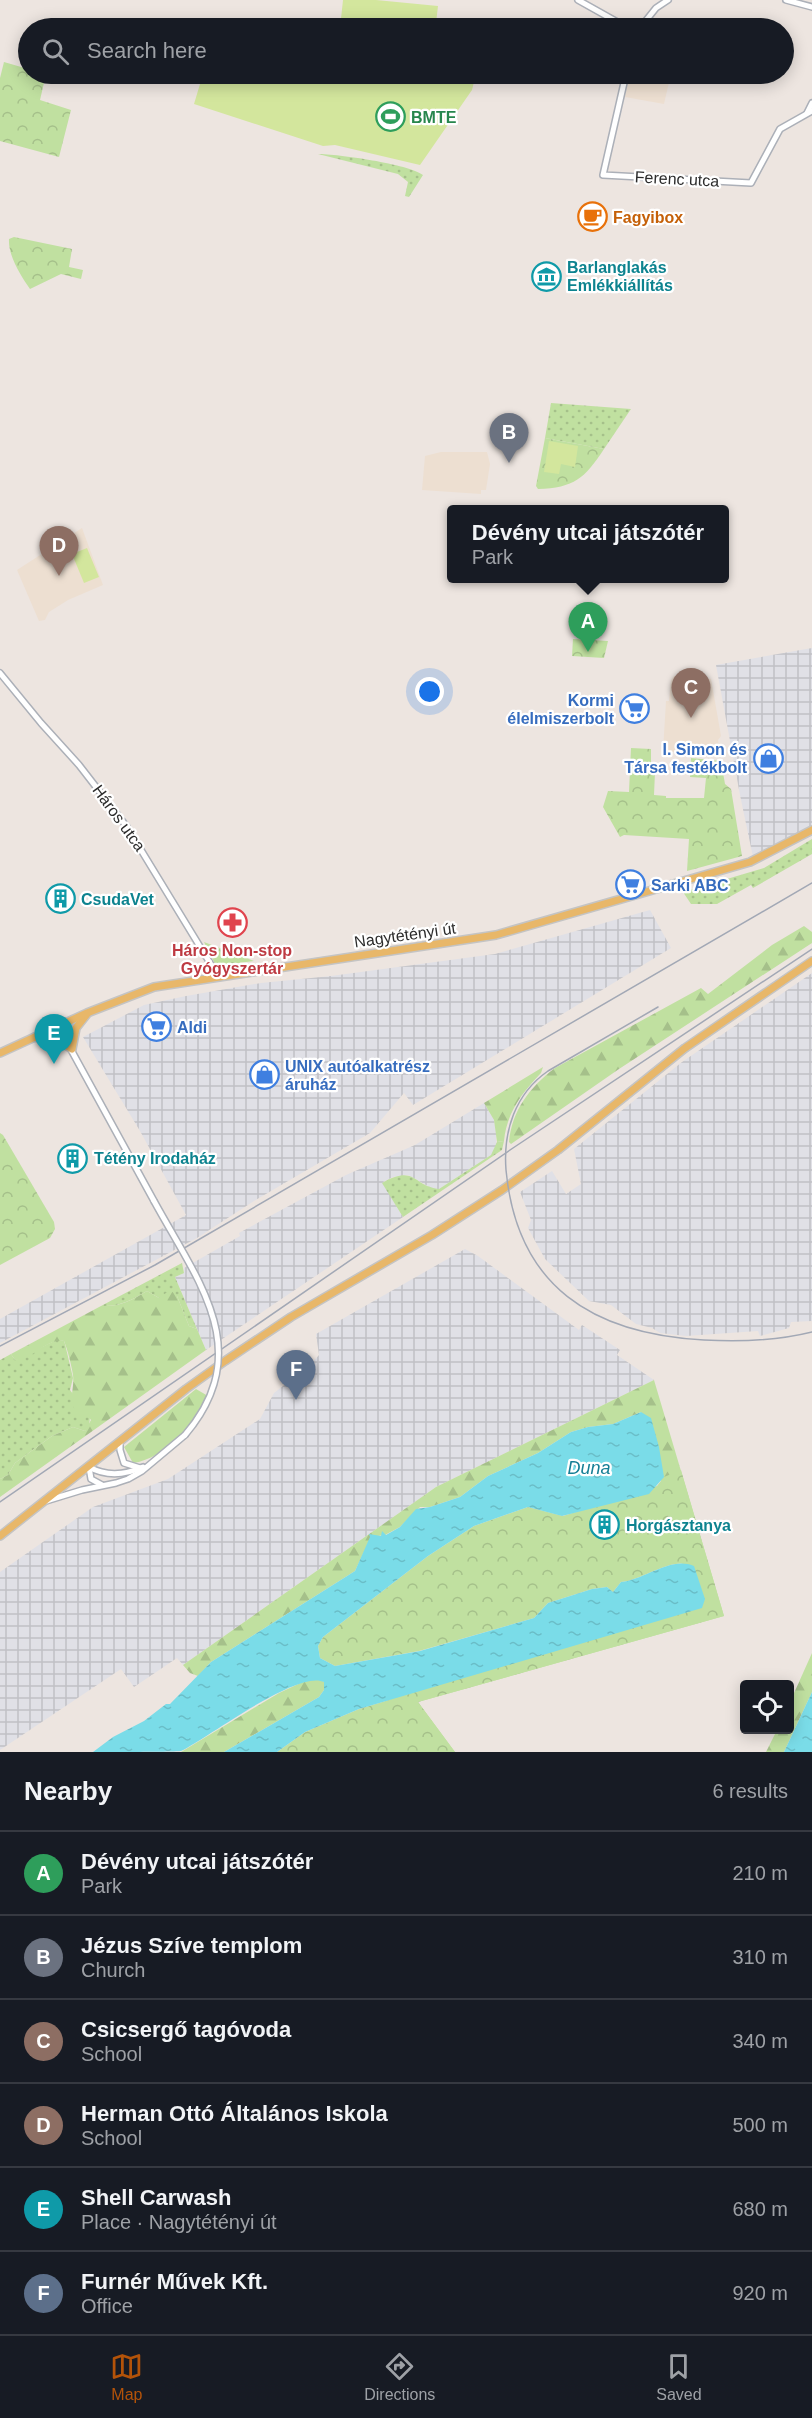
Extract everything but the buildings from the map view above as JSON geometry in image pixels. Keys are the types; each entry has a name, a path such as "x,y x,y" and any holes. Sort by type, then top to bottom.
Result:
{"main road":[{"name":"Nagytétényi út","path":"0,1053 87,1013 154,987 220,975 496,935 750,862 812,830"},
{"path":"0,1536 186,1389 291,1317 432,1235 502,1190 558,1150 685,1047 812,961"},
{"path":"35,1037 63,1043 72,1049 76,1028 87,1013"}],"street":[{"path":"578,0 610,18"},
{"path":"648,18 656,8 668,0"},
{"path":"786,0 812,7"},
{"name":"Ferenc utca","path":"624,84 603,176 751,183 780,129 809,112"},
{"path":"809,112 812,103"},
{"name":"Háros utca","path":"0,673 40,723 79,765 127,827 213,968 220,975"},
{"path":"45,1502 128,1479 155,1460 185,1435 197,1421 212,1394 218,1374 218,1338 209,1302 58,1026"},
{"path":"120,1441 124,1463 134,1468 141,1468"},
{"path":"89,1467 98,1472 115,1474 141,1468 155,1460"},
{"path":"89,1467 91,1479 104,1486"}],"shaded area":[{"path":"628,84 669,84 664,104 625,97"},
{"path":"441,452 487,452 490,464 486,490 481,490 481,494 422,490 425,456"},
{"path":"82,528 103,585 68,600 49,612 45,620 39,621 17,570"},
{"path":"812,648 812,827 753,857 716,665"},
{"path":"674,676 711,679 721,736 718,740 720,753 718,756 663,751 666,701 669,701 671,680"},
{"path":"650,910 671,948 413,1105 404,1093 370,1133 254,1201 197,1238 0,1343 0,1319 186,1215 140,1131 83,1037 144,1005 261,983 495,954"},
{"path":"812,973 812,1321 791,1322 789,1328 760,1336 758,1331 686,1336 660,1333 652,1328 636,1324 611,1305 589,1301 545,1259 528,1228 531,1220 520,1192 552,1171 566,1194 581,1184 574,1149 682,1062"},
{"path":"484,1103 494,1120 496,1131 496,1148 491,1155 439,1189 433,1189 408,1175 393,1177 383,1182 403,1217 206,1350 175,1277 184,1273 184,1268 240,1236 239,1233 346,1175 415,1145"},
{"path":"465,1249 478,1256 579,1330 582,1325 620,1350 617,1355 654,1380 436,1487 183,1665 177,1658 134,1687 121,1669 0,1750 0,1572 93,1507 168,1479 260,1419 274,1393 310,1365 319,1355 316,1334"}],"green space":[{"path":"343,0 376,0 438,6 437,18 341,18"},
{"path":"4,62 18,66 18,84 44,84 40,100 71,110 59,157 0,141 0,78"},
{"name":"BMTE","path":"200,84 474,84 472,90 420,165 335,145 323,146 194,104"},
{"path":"318,154 389,164 423,175 409,197 405,196 408,182 398,174"},
{"path":"14,237 72,249 69,267 83,270 81,279 61,274 30,289 13,259 9,239"},
{"path":"551,403 631,409 604,449 545,438"},
{"path":"545,438 604,449 591,467 570,484 538,489 536,486"},
{"path":"549,441 578,446 575,467 561,464 559,474 544,472"},
{"path":"87,548 99,577 84,583 72,554"},
{"path":"573,639 608,641 604,658 572,656"},
{"path":"631,748 651,749 651,771 655,772 654,795 666,796 666,798 704,798 706,778 690,777 691,758 721,761 725,784 731,789 742,856 687,871 689,839 624,835 620,837 603,807 608,791 629,792"},
{"path":"812,839 812,854 753,888 751,885 717,904 691,904 683,892 764,868"},
{"path":"804,926 812,932 812,943 619,1069 511,1144 509,1142 514,1120 524,1100 530,1091 555,1068 701,988 708,994 772,945"},
{"path":"204,942 254,961 216,966"},
{"path":"543,1067 512,1112 504,1141 497,1142 494,1120 484,1103"},
{"path":"0,1133 54,1222 55,1229 50,1238 0,1265"},
{"path":"504,1141 502,1150 403,1217 382,1183 393,1178 408,1176 439,1189 491,1155 497,1142"},
{"path":"182,1263 184,1273 175,1277 197,1329 189,1326 177,1296 159,1298 147,1291 125,1302 101,1306"},
{"path":"147,1291 159,1298 166,1293 173,1292 177,1296 189,1326 197,1329 206,1350 0,1497 0,1479 8,1475 15,1463 52,1436 73,1427 85,1431 91,1420 87,1415 80,1417 73,1406 73,1375 64,1341 51,1343 22,1359 15,1360 11,1354 101,1306 120,1304"},
{"path":"58,1340 64,1341 65,1344 73,1378 70,1390 90,1417 89,1426 85,1431 73,1427 52,1436 15,1463 8,1475 0,1479 0,1360 11,1354 15,1360 21,1358"},
{"path":"654,1380 724,1616 418,1702 455,1752 277,1752 685,1562 641,1412 613,1424 571,1432 538,1453 488,1476 460,1497 430,1507 420,1507 400,1527 385,1535 371,1537 355,1571 211,1662 198,1676 190,1673 183,1665 436,1487"},
{"path":"196,1389 208,1396 187,1428 156,1455 133,1463 124,1447"},
{"path":"681,1470 724,1616 418,1702 455,1752 277,1752 305,1732 359,1709 502,1666 705,1599 694,1566 676,1564 621,1582 613,1592 607,1587 592,1589 548,1603 534,1618 419,1651 335,1666 320,1658 318,1646 323,1637 428,1556 474,1526 528,1507 563,1516 657,1486 664,1477"},
{"path":"812,1653 812,1692 794,1731 794,1693"},
{"path":"309,1679 319,1679 324,1682 324,1690 319,1697 224,1752 181,1752 279,1693"},
{"path":"775,1734 792,1734 784,1752 766,1752"}],"water":[{"name":"Duna","path":"641,1412 651,1418 664,1477 649,1494 562,1516 528,1507 474,1526 428,1556 323,1637 318,1646 320,1658 335,1666 420,1651 534,1618 548,1603 592,1589 607,1587 613,1592 621,1582 676,1564 694,1566 705,1599 702,1608 359,1709 305,1732 277,1752 224,1752 319,1697 324,1690 324,1682 311,1681 294,1685 181,1751 93,1752 113,1737 144,1721 166,1704 170,1704 211,1662 355,1571 370,1537 369,1534 381,1536 382,1531 386,1535 400,1527 416,1509 460,1497 488,1476 538,1453 571,1432 613,1424"},
{"path":"812,1692 812,1752 784,1752"}],"railway":[{"path":"0,1346 155,1265 812,883"},
{"path":"0,1502 513,1148 812,949"},
{"path":"658,1007 548,1071 537,1080 519,1102 509,1128 506,1170 513,1211 526,1245 544,1274 568,1297 595,1314 628,1327 664,1336 718,1341 772,1339 812,1332"}],"place":[{"name":"BMTE","path":"390,117"},
{"name":"Fagyibox","path":"592,217"},
{"name":"Barlanglakás Emlékkiállítás","path":"546,276"},
{"name":"Jézus Szíve templom","path":"509,463"},
{"name":"Herman Ottó Általános Iskola","path":"59,576"},
{"name":"Dévény utcai játszótér","path":"588,652"},
{"name":"Kormi élelmiszerbolt","path":"635,709"},
{"name":"Csicsergő tagóvoda","path":"691,718"},
{"name":"I. Simon és Társa festékbolt","path":"768,758"},
{"name":"Sarki ABC","path":"630,885"},
{"name":"CsudaVet","path":"60,899"},
{"name":"Háros Non-stop Gyógyszertár","path":"232,922"},
{"name":"Aldi","path":"156,1027"},
{"name":"Shell Carwash","path":"54,1064"},
{"name":"UNIX autóalkatrész áruház","path":"264,1075"},
{"name":"Tétény Irodaház","path":"73,1158"},
{"name":"Furnér Művek Kft.","path":"296,1400"},
{"name":"Horgásztanya","path":"605,1525"}]}
